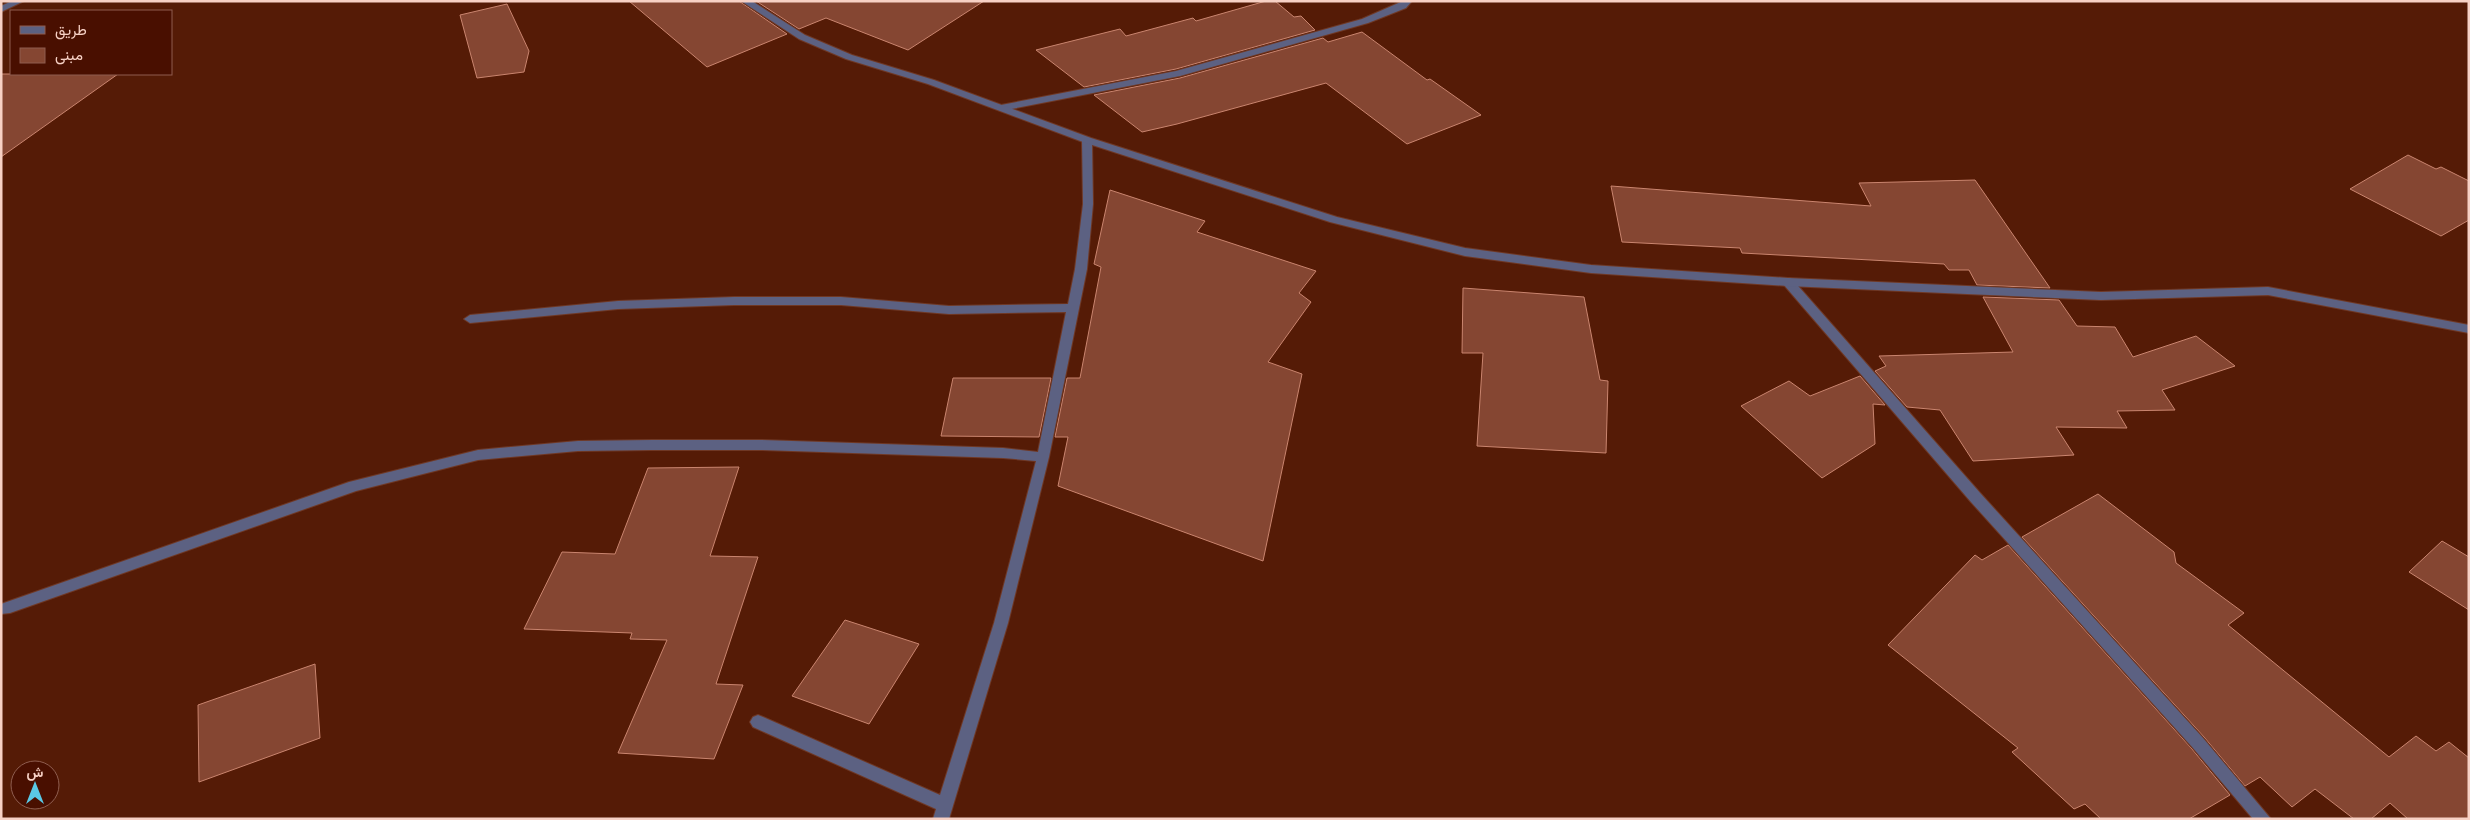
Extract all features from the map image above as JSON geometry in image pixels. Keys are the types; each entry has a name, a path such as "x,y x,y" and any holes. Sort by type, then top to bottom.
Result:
{"street":[{"path":"1,9 20,1"},
{"path":"745,1 802,37 849,57 931,82 1087,140 1334,220 1465,252 1590,269 1788,282 2101,296 2268,291 2469,329"},
{"path":"1001,108 1177,74 1365,21 1402,6 1408,1"},
{"path":"758,722 943,812 1001,623 1043,457 1081,269 1088,204 1087,140"},
{"path":"1788,282 1976,498 2198,743 2263,819"},
{"path":"470,319 618,305 734,301 840,301 949,310 1072,308"},
{"path":"5,609 354,486 478,455 578,446 761,445 1003,453 1043,457"}],"building":[{"path":"629,1 739,1 787,34 707,67"},
{"path":"756,1 984,1 908,50 826,18 799,29"},
{"path":"1266,1 1275,1 1294,17 1301,16 1315,30 1176,69 1084,87 1036,50 1120,29 1126,36 1193,18 1196,21"},
{"path":"507,4 529,51 524,72 477,78 460,15"},
{"path":"1362,32 1427,80 1430,79 1481,115 1407,144 1326,83 1142,132 1094,95 1180,78 1323,38 1328,42"},
{"path":"1,74 117,75 1,157"},
{"path":"2408,155 2436,169 2441,167 2469,181 2469,220 2441,236 2350,189"},
{"path":"1975,180 2050,288 1977,285 1969,270 1949,270 1944,264 1742,253 1740,248 1622,242 1611,186 1871,206 1859,183"},
{"path":"1110,190 1205,221 1197,232 1316,271 1299,293 1311,302 1268,362 1302,374 1263,561 1058,486 1068,437 1055,437 1067,378 1080,378 1101,267 1094,264"},
{"path":"1463,288 1584,297 1600,380 1608,381 1606,453 1477,446 1483,353 1462,353"},
{"path":"1983,297 2059,300 2077,326 2115,327 2133,357 2196,336 2235,366 2162,390 2175,410 2117,411 2127,428 2056,427 2074,455 1973,461 1940,410 1907,407 1875,371 1886,366 1879,356 2013,352"},
{"path":"1860,376 1885,405 1873,404 1875,444 1822,478 1741,406 1789,381 1810,396"},
{"path":"953,378 1051,378 1039,437 941,436"},
{"path":"739,467 710,556 758,557 716,684 743,685 714,759 618,753 667,640 630,639 632,633 524,629 562,552 615,554 648,468"},
{"path":"2098,494 2174,552 2176,563 2244,613 2228,625 2389,757 2416,736 2436,751 2449,742 2469,758 2469,819 2408,819 2390,803 2371,819 2354,819 2315,789 2292,807 2260,777 2245,786 2204,737 2022,537"},
{"path":"2442,541 2469,557 2469,610 2409,572"},
{"path":"2008,545 2192,749 2230,795 2189,819 2101,819 2085,804 2074,809 2012,752 2018,748 1888,645 1975,555 1982,560"},
{"path":"845,620 919,644 869,724 792,696"},
{"path":"315,664 320,738 199,782 198,705"}]}
